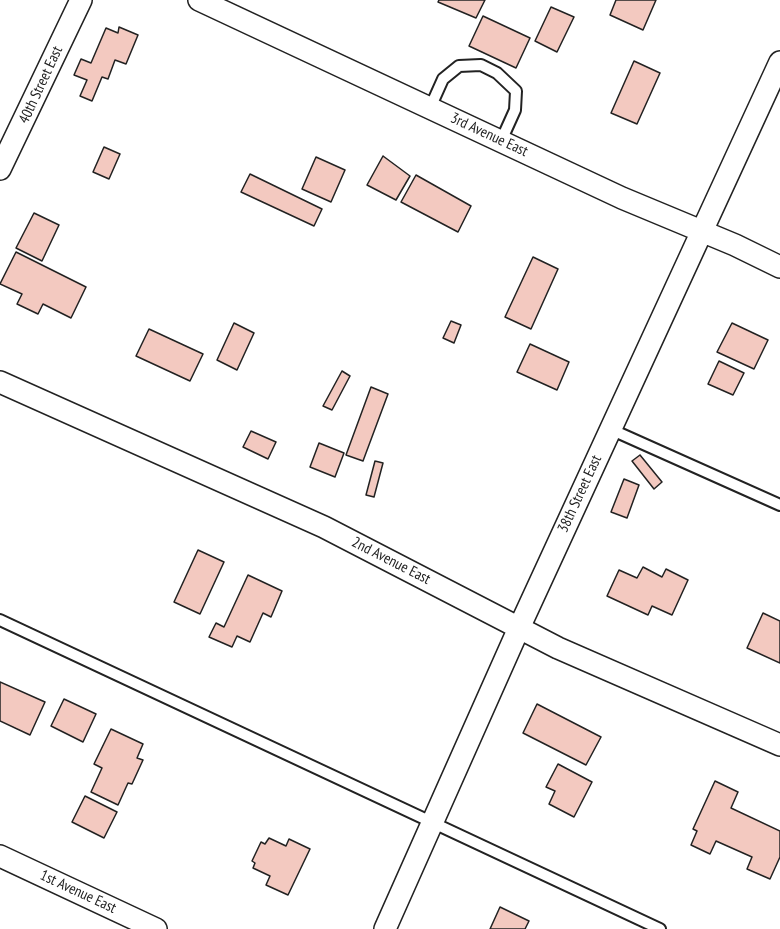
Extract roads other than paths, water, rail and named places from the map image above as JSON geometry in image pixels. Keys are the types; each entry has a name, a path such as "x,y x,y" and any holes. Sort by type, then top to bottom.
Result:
{"street":[{"name":"40th Street East","path":"0,169 5,148 81,0"},
{"name":"3rd Avenue East","path":"199,0 622,198 780,267"},
{"name":"38th Street East","path":"385,929 519,628 780,62"},
{"name":"2nd Avenue East","path":"0,382 324,527 558,648 780,745"},
{"name":"1st Avenue East","path":"0,856 156,929"}],"lane":[{"path":"430,108 443,79 459,66 481,65 497,73 516,91 515,110 501,141"},
{"path":"610,429 780,505"},
{"path":"0,620 660,929"}]}
